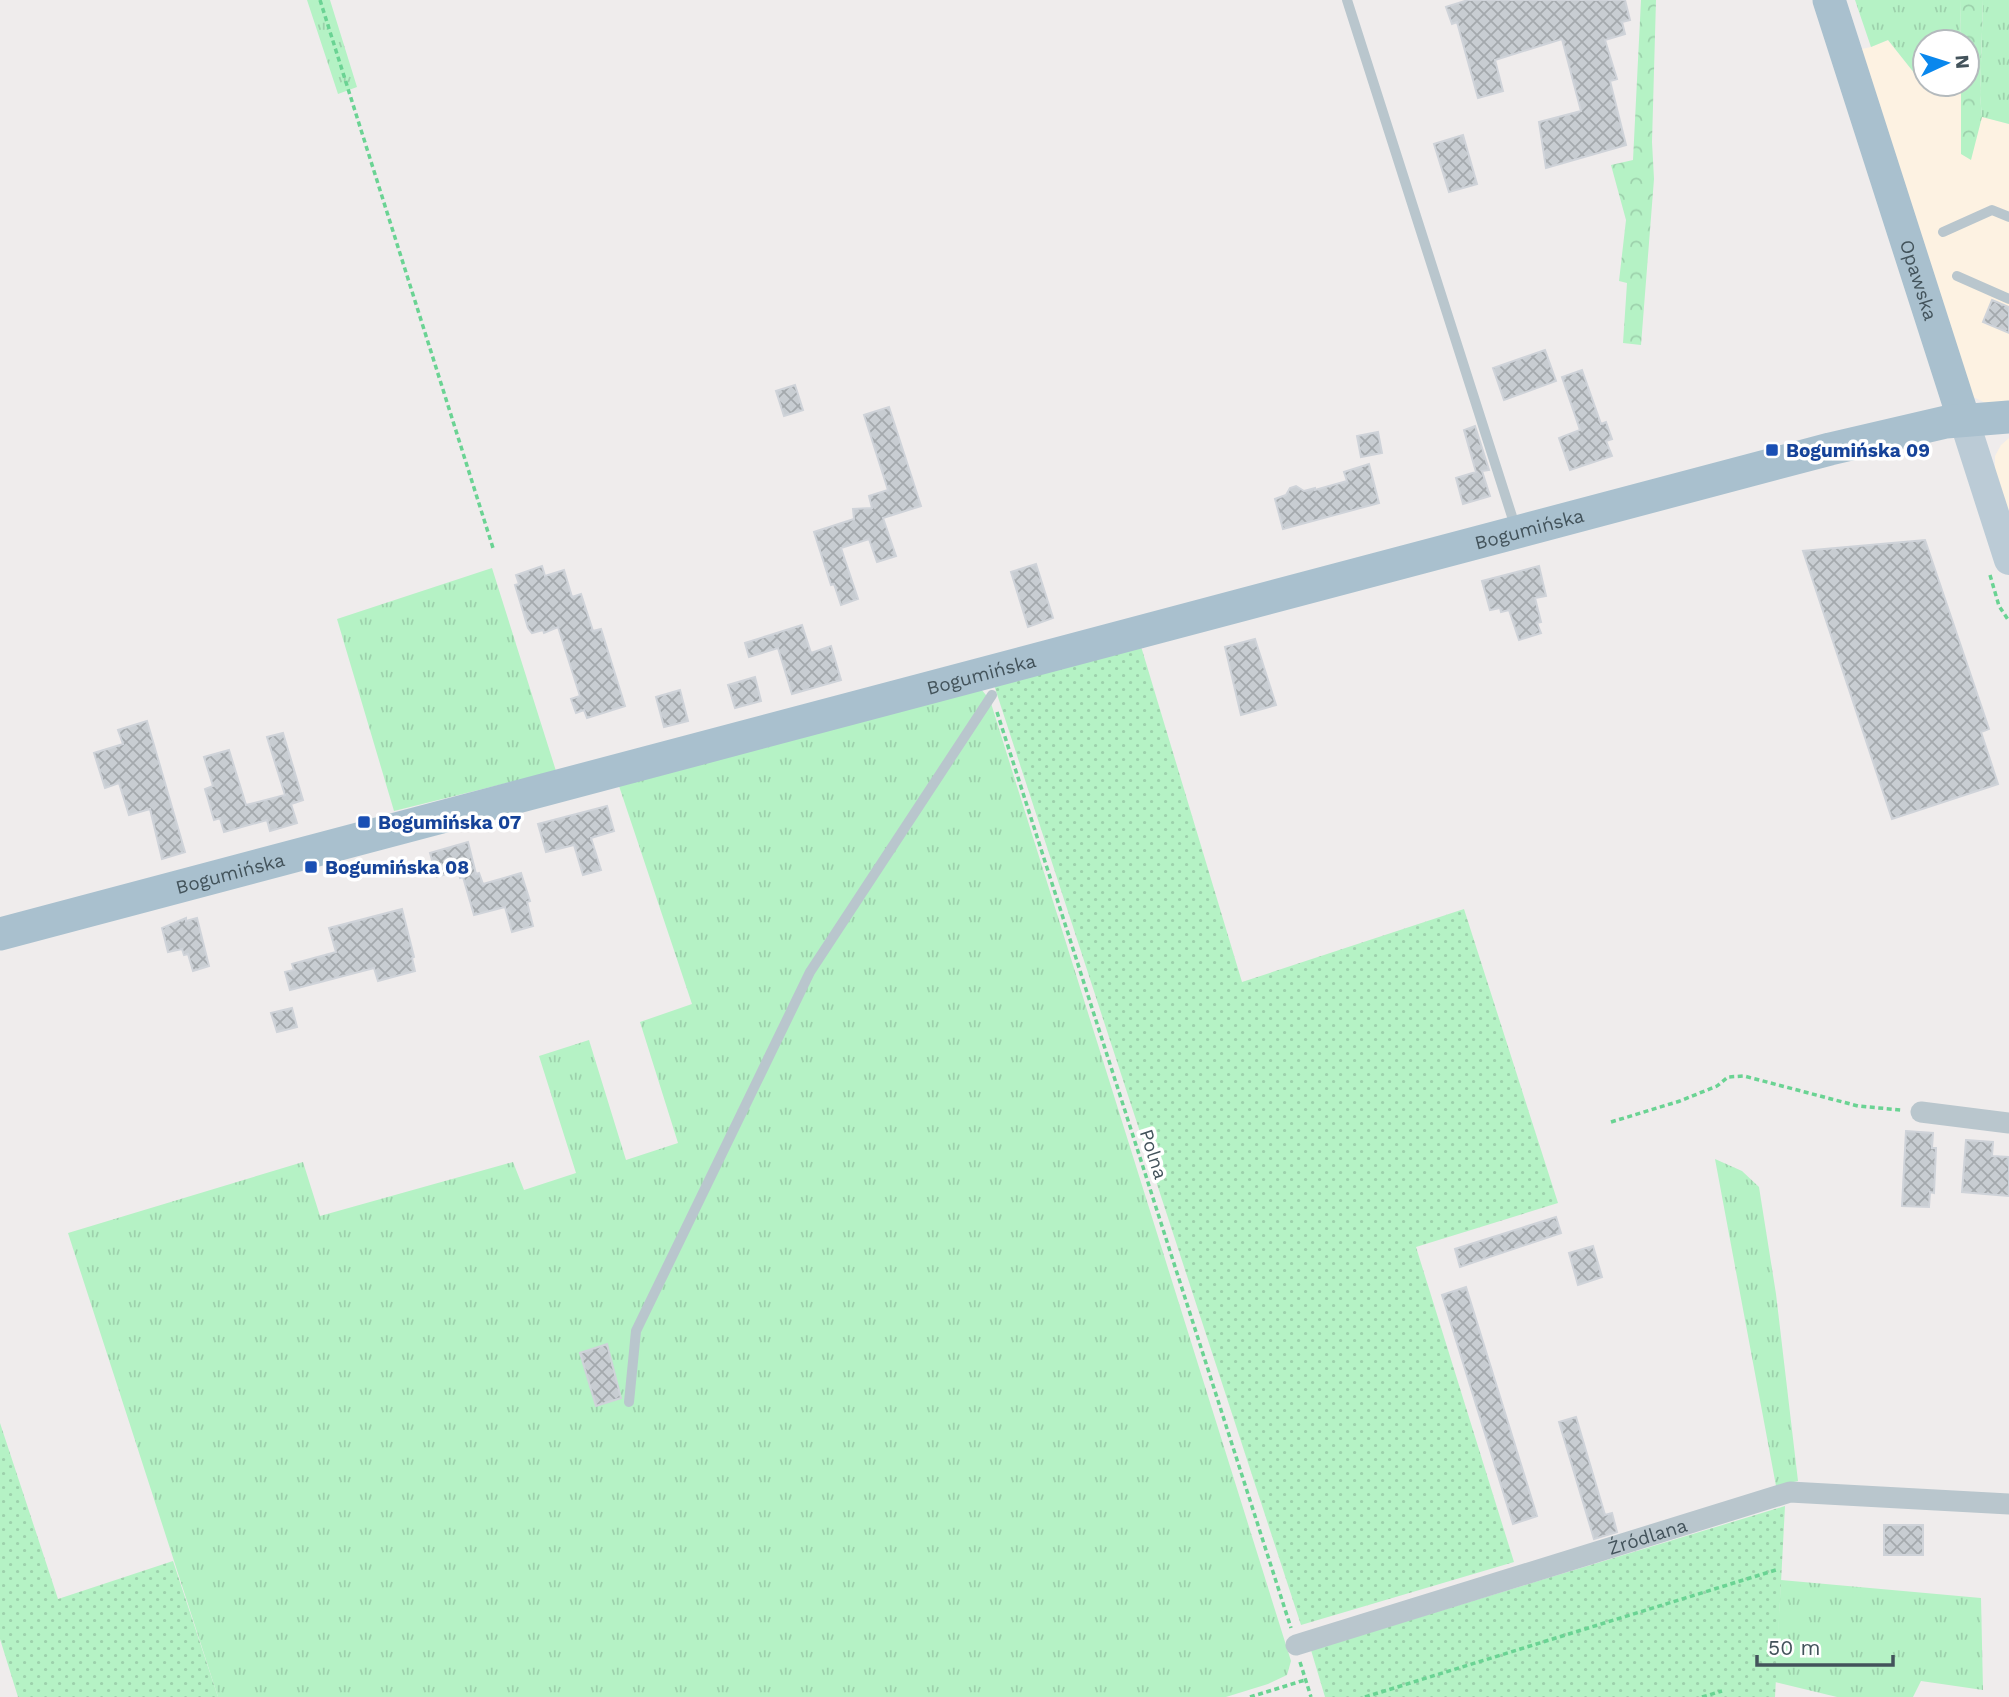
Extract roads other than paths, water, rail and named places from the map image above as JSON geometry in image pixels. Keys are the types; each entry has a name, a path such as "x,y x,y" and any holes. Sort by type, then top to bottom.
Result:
{"main road":[{"name":"Opawska","path":"1829,0 2006,542"},
{"name":"Bogumińska","path":"0,934 1830,449 1929,425 2009,417"}],"street":[{"path":"1921,1112 2009,1123"},
{"name":"Źródlana","path":"1296,1644 1790,1492 2009,1504"}],"lane":[{"path":"1347,0 1517,532"},
{"path":"1943,232 1992,211 2009,218"},
{"path":"1957,276 2009,299"},
{"path":"629,1402 636,1331 810,972 992,695"}],"place":[{"name":"Bogumińska 09","path":"1772,450"},
{"name":"Bogumińska 07","path":"364,822"},
{"name":"Bogumińska 08","path":"311,867"}]}
